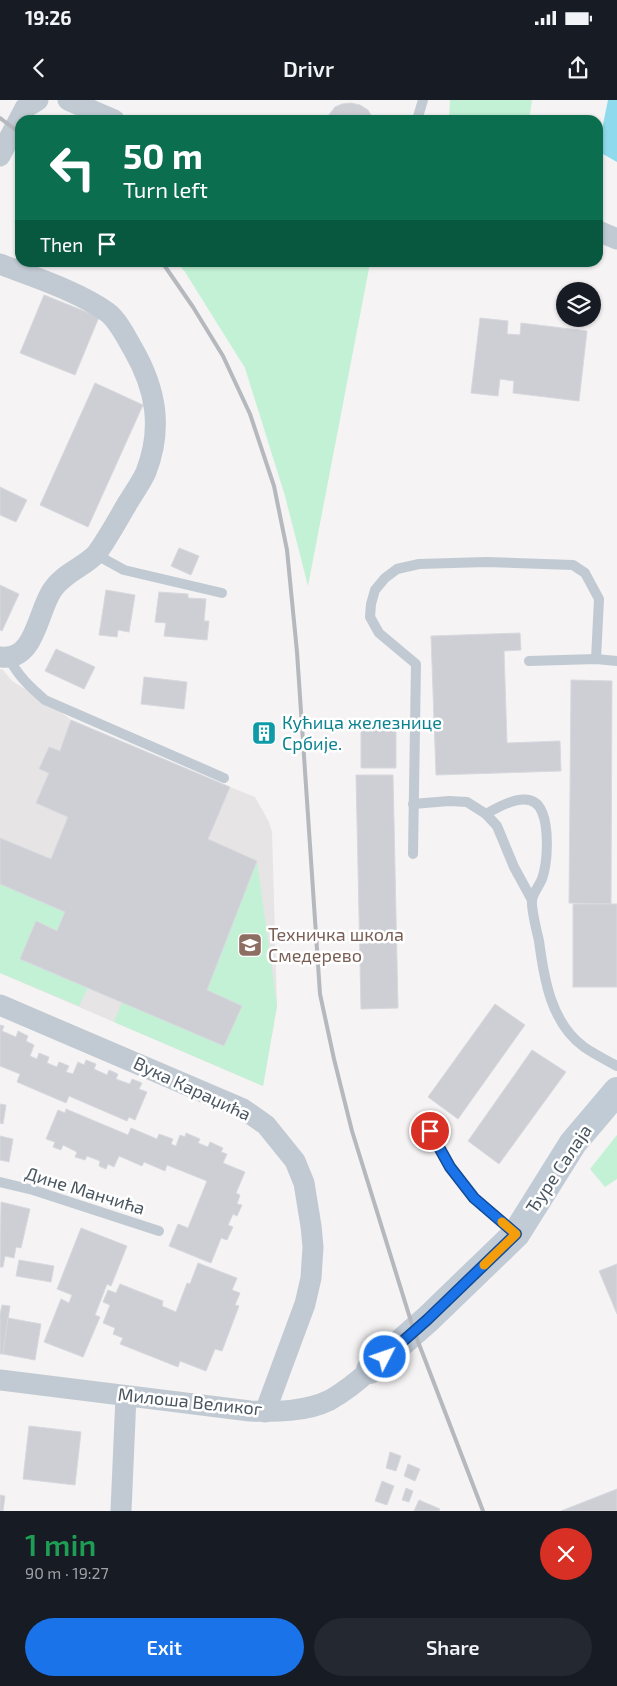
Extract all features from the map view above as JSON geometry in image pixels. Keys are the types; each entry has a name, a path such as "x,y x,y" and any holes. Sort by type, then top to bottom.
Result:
{"street":[{"path":"21,115 25,108 38,100"},
{"path":"68,100 104,115"},
{"path":"0,156 15,127"},
{"path":"603,233 617,239"},
{"path":"0,264 94,303 109,314 124,334 140,361 150,386 156,412 156,432 145,474 108,536 95,554 71,571 53,588 30,642 23,652 4,658"},
{"name":"Вука Караџића","path":"0,1005 243,1110 266,1125 295,1161 304,1183 312,1226 311,1278 305,1304 265,1412"},
{"name":"Ђуре Салаја","path":"370,1370 428,1319 516,1234 573,1143 617,1091"},
{"name":"Милоша Великог","path":"0,1380 265,1412 307,1408 330,1400 358,1381 370,1370"},
{"path":"120,1511 126,1396"}],"lane":[{"path":"418,115 423,100"},
{"path":"95,554 124,570 222,593"},
{"path":"413,854 416,664 378,633 370,617 375,590 385,578 397,568 419,564 486,562 573,565 586,573 599,599 596,659"},
{"path":"4,658 28,686 45,700 224,778"},
{"path":"529,661 596,659 617,661"},
{"path":"486,814 503,804 519,799 533,802 542,810 546,830 546,866 532,900"},
{"path":"413,804 449,801 468,802 486,814 497,826 514,867 532,900 540,952 556,1014 568,1031 583,1046 617,1066"},
{"path":"430,1131 450,1167 474,1198 516,1234"},
{"name":"Дине Манчића","path":"0,1182 33,1190 159,1231"}],"shaded area":[{"path":"0,669 12,681 53,706 71,720 60,751 49,747 39,769 49,773 36,803 68,817 51,859 0,838"},
{"name":"Техничка школа Смедерево","path":"230,787 255,797 269,822 272,832 277,1006 263,1086 0,973 0,884 57,931 36,922 20,959 224,1045 242,1006 207,990 257,861 208,839"}],"green space":[{"path":"450,100 532,100 530,115 449,115"},
{"path":"181,267 369,267 308,586 285,496 245,368"},
{"path":"257,861 277,1006 263,1086 114,1022 122,1002 224,1045 242,1006 207,990"},
{"path":"0,884 65,912 57,931 36,922 20,959 88,988 79,1006 0,973"},
{"path":"617,1135 617,1179 605,1187 590,1169"}],"water":[{"path":"608,100 617,100 617,162 603,154 603,124"}],"building":[{"path":"342,104 360,105 368,110 371,115 329,115 335,107"},
{"path":"44,295 99,317 75,375 20,353"},
{"path":"480,318 508,321 507,334 520,335 521,323 587,331 579,401 513,393 514,381 500,379 498,396 471,393"},
{"path":"95,383 143,405 88,527 40,505"},
{"path":"0,487 27,500 16,522 0,515"},
{"path":"179,548 199,556 191,575 171,566"},
{"path":"0,585 19,594 2,631 0,630"},
{"path":"106,590 135,595 129,632 118,630 117,637 99,635"},
{"path":"159,592 188,594 188,598 206,599 204,621 209,621 207,640 164,636 166,623 155,622"},
{"path":"520,633 521,650 504,651 507,743 560,741 561,771 436,775 431,636"},
{"path":"56,649 95,667 84,689 45,671"},
{"path":"144,677 187,682 184,709 141,704"},
{"path":"571,680 612,681 611,904 569,903"},
{"name":"Техничка школа Смедерево","path":"71,720 230,787 208,839 257,861 207,990 242,1006 224,1046 20,959 36,921 57,931 65,912 0,884 0,838 51,859 68,817 36,803 49,773 39,769 49,747 60,751"},
{"name":"Кућица железнице Србије.","path":"270,722 272,743 258,744 256,723"},
{"path":"361,723 396,724 396,768 361,768"},
{"path":"356,775 393,775 398,1008 361,1009"},
{"path":"573,904 617,904 617,987 573,987"},
{"path":"495,1004 525,1025 458,1119 428,1097"},
{"path":"0,1025 4,1026 2,1031 16,1037 18,1031 28,1036 26,1041 34,1045 30,1056 37,1059 39,1053 49,1057 47,1063 57,1067 59,1062 69,1066 66,1072 73,1074 78,1062 84,1065 86,1060 96,1064 94,1069 107,1075 109,1070 118,1074 116,1079 130,1084 132,1079 142,1083 139,1089 147,1092 135,1120 129,1117 127,1121 69,1096 66,1103 17,1082 20,1074 0,1066"},
{"path":"532,1050 566,1072 499,1164 468,1141"},
{"path":"0,1104 6,1105 3,1124 0,1123"},
{"path":"66,1109 128,1135 131,1128 157,1139 159,1134 173,1139 171,1144 176,1146 180,1135 185,1137 186,1133 200,1139 198,1143 208,1147 210,1142 223,1148 221,1152 227,1154 223,1163 245,1172 236,1193 240,1195 237,1204 242,1205 237,1216 233,1214 228,1225 233,1227 227,1240 221,1238 211,1263 169,1246 178,1224 188,1228 207,1181 167,1165 165,1171 144,1162 142,1166 119,1156 114,1167 108,1164 106,1169 99,1166 100,1161 87,1156 85,1160 75,1157 77,1152 63,1145 61,1150 53,1147 55,1142 46,1139 58,1110 65,1113"},
{"path":"0,1136 13,1139 9,1162 0,1160"},
{"path":"1,1202 30,1209 21,1248 16,1247 14,1258 5,1256 3,1267 0,1267"},
{"path":"81,1228 127,1246 111,1286 107,1284 95,1315 100,1317 83,1357 44,1342 61,1299 69,1303 72,1295 57,1289"},
{"path":"19,1260 54,1266 51,1282 16,1276"},
{"path":"198,1263 237,1278 232,1290 240,1293 235,1305 239,1306 222,1351 215,1349 206,1371 180,1361 178,1367 120,1344 123,1338 113,1334 115,1328 103,1323 110,1305 103,1302 108,1290 116,1293 120,1284 163,1301 162,1306 176,1312 187,1283 190,1284"},
{"path":"617,1264 617,1314 599,1271"},
{"path":"2,1305 10,1306 3,1354 0,1354 0,1314"},
{"path":"8,1318 41,1324 35,1360 3,1354"},
{"path":"29,1426 81,1432 75,1485 23,1479"},
{"path":"390,1452 401,1456 396,1471 386,1468"},
{"path":"408,1464 420,1469 415,1481 404,1476"},
{"path":"382,1481 394,1486 387,1505 375,1501"},
{"path":"406,1488 413,1491 409,1502 402,1500"},
{"path":"617,1489 617,1511 561,1511"},
{"path":"0,1495 5,1496 3,1511 0,1511"},
{"path":"419,1500 440,1509 439,1511 414,1511"}],"railway":[{"path":"0,118 15,129"},
{"path":"165,267 223,356 250,414 274,486 287,550 297,652 320,994 352,1131 414,1331 483,1511"}],"slow traffic":[{"path":"484,1265 516,1234 502,1222"}],"place":[{"name":"Кућица железнице Србије.","path":"264,733"},
{"name":"Техничка школа Смедерево","path":"250,945"}],"route":[{"path":"385,1357 428,1319 516,1234 474,1198 450,1167 430,1131"}]}
